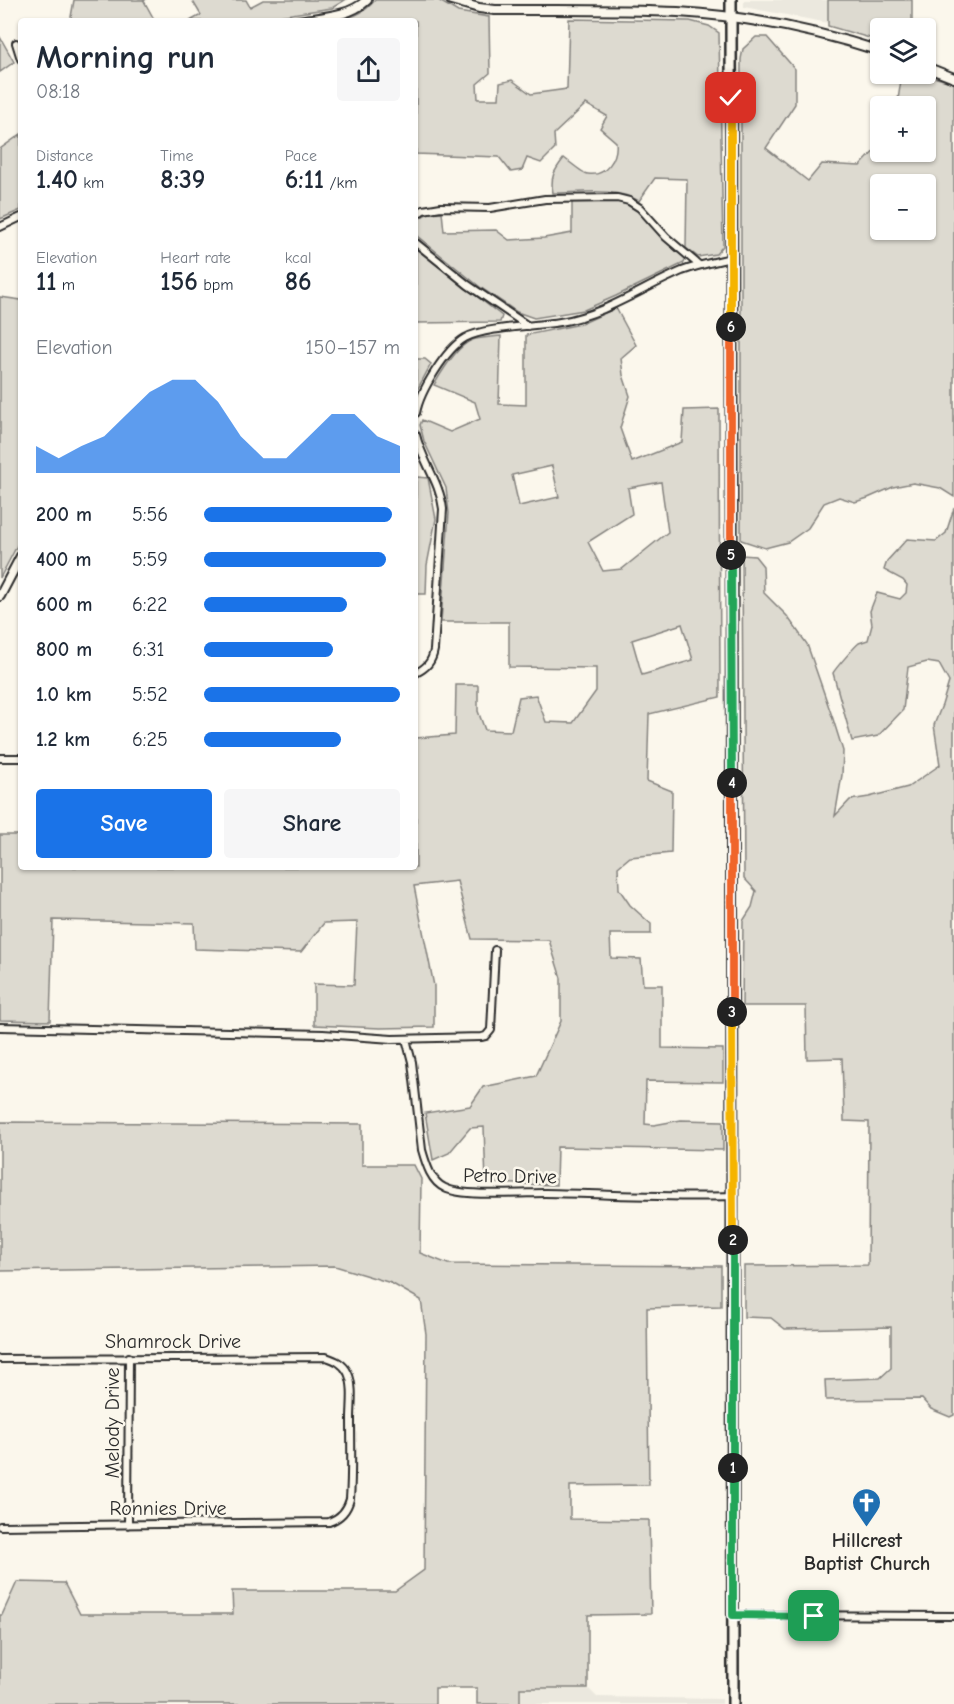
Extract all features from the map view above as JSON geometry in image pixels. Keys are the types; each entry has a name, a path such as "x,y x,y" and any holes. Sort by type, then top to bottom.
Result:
{"main road":[{"path":"731,0 734,1704"}],"street":[{"path":"319,18 340,15 361,6 367,0"},
{"path":"451,0 495,10 669,12 731,18 822,34 870,48"},
{"path":"16,43 18,49"},
{"path":"936,71 954,78"},
{"path":"418,214 423,210 441,207 490,208 545,199 617,198 629,201 640,208 672,243 699,265"},
{"path":"0,226 18,218"},
{"path":"418,245 468,285 529,326"},
{"path":"418,407 438,368 464,338 473,334 561,322 592,314 699,265 731,258"},
{"path":"418,442 439,489 443,509 434,650 427,666 418,672"},
{"path":"0,596 18,562"},
{"path":"0,758 18,758"},
{"path":"0,1027 334,1035 406,1039 486,1036 492,1024 495,950"},
{"name":"Petro Drive","path":"406,1039 412,1062 424,1159 433,1177 443,1187 460,1193 733,1196"},
{"name":"Shamrock Drive","path":"0,1359 316,1356 333,1359 344,1366 351,1389 351,1484 348,1505 335,1520"},
{"name":"Melody Drive","path":"128,1525 129,1358"},
{"name":"Ronnies Drive","path":"0,1526 324,1523 335,1520"},
{"path":"733,1615 954,1616"}],"shaded area":[{"path":"74,0 145,0 153,18 72,18"},
{"path":"192,0 246,0 250,7 263,0 345,0 332,8 265,18 196,18 201,15"},
{"path":"375,0 438,0 458,12 489,17 490,73 477,84 478,99 499,99 500,83 512,80 531,94 567,89 569,19 690,21 709,26 719,33 723,246 716,254 698,257 686,248 687,179 655,178 639,201 609,192 553,193 554,174 564,158 588,174 600,173 613,160 616,142 600,128 607,116 586,104 554,134 555,149 541,163 527,158 522,170 511,172 499,157 418,154 418,18 347,18 366,9"},
{"path":"744,0 828,0 828,23 744,7"},
{"path":"828,0 912,0 912,18 870,18 870,38 828,26"},
{"path":"0,37 14,62 0,72"},
{"path":"756,37 767,37 795,69 795,104 766,148 808,181 822,164 860,166 870,156 870,162 936,162 936,96 899,96 900,84 936,84 936,78 954,83 954,497 940,488 913,483 893,487 855,502 839,497 824,503 808,528 788,542 765,548 741,540 741,59 743,49"},
{"path":"18,136 18,211 0,219 0,149"},
{"path":"572,202 618,202 634,207 677,252 686,258 684,263 584,310 534,318 517,312 480,287 418,237 418,219 428,213 442,212 444,231 496,230 509,240 544,238 572,233"},
{"path":"418,251 502,316 500,322 418,323"},
{"path":"0,297 18,300 18,544 0,578"},
{"path":"616,308 636,345 621,358 623,375 630,396 620,428 632,462 682,442 684,410 719,409 720,697 649,714 647,781 672,791 671,853 630,857 618,867 619,889 630,905 651,924 651,934 610,934 611,958 641,959 643,985 662,985 662,1048 723,1049 723,1082 646,1081 645,1124 654,1125 681,1120 723,1121 723,1150 557,1147 556,1185 486,1183 484,1127 470,1128 449,1153 433,1160 425,1113 470,1106 483,1087 536,1076 561,1021 561,978 549,940 472,939 457,881 414,886 434,986 434,1027 380,1028 314,1025 314,984 354,985 357,922 324,923 301,952 195,949 194,923 53,920 50,1021 0,1020 0,835 18,835 18,870 418,870 418,738 455,735 456,685 478,685 478,711 485,730 511,731 519,697 536,695 546,722 573,723 596,691 596,668 509,667 509,622 441,622 449,513 446,488 424,441 420,425 422,420 450,432 480,419 475,402 434,385 450,360 461,348 466,343 479,338 501,336 499,404 526,405 526,335 581,324","holes":["552,466 559,497 519,506 512,475","661,482 668,532 622,569 603,571 588,542 632,514 628,488","682,624 693,660 642,675 632,640"]},
{"path":"418,359 425,359 431,364 418,388"},
{"path":"418,477 428,478 436,519 427,565 426,594 418,594"},
{"path":"954,508 954,1415 950,1417 931,1409 922,1399 826,1400 825,1380 880,1378 891,1368 891,1327 785,1329 771,1318 744,1317 744,1266 868,1265 869,1122 844,1121 842,1058 807,1059 806,1006 742,1006 743,921 752,907 756,891 744,878 742,555 755,556 763,566 764,593 787,616 807,644 843,751 842,775 835,816 850,800 908,787 940,765 934,725 949,682 939,664 927,662 908,667 903,710 878,736 852,741 833,673 859,643 868,640 872,625 870,611 877,593 900,599 906,593 907,585 903,580 884,570 887,561 907,539 936,541 946,533"},
{"path":"0,1122 362,1124 362,1165 414,1165 421,1179 420,1253 448,1264 721,1266 721,1306 647,1308 649,1485 570,1486 570,1519 649,1520 651,1614 588,1615 588,1688 520,1688 520,1704 477,1704 477,1688 435,1688 435,1704 0,1704 0,1615 17,1582 64,1583 80,1614 233,1614 232,1591 395,1591 424,1570 426,1334 421,1300 391,1283 335,1266 0,1271"},
{"path":"520,1688 588,1688 597,1697 722,1699 722,1704 520,1704"}],"place":[{"name":"Hillcrest Baptist Church","path":"867,1528"}],"route":[{"path":"731,98 733,1615 814,1616"}]}
